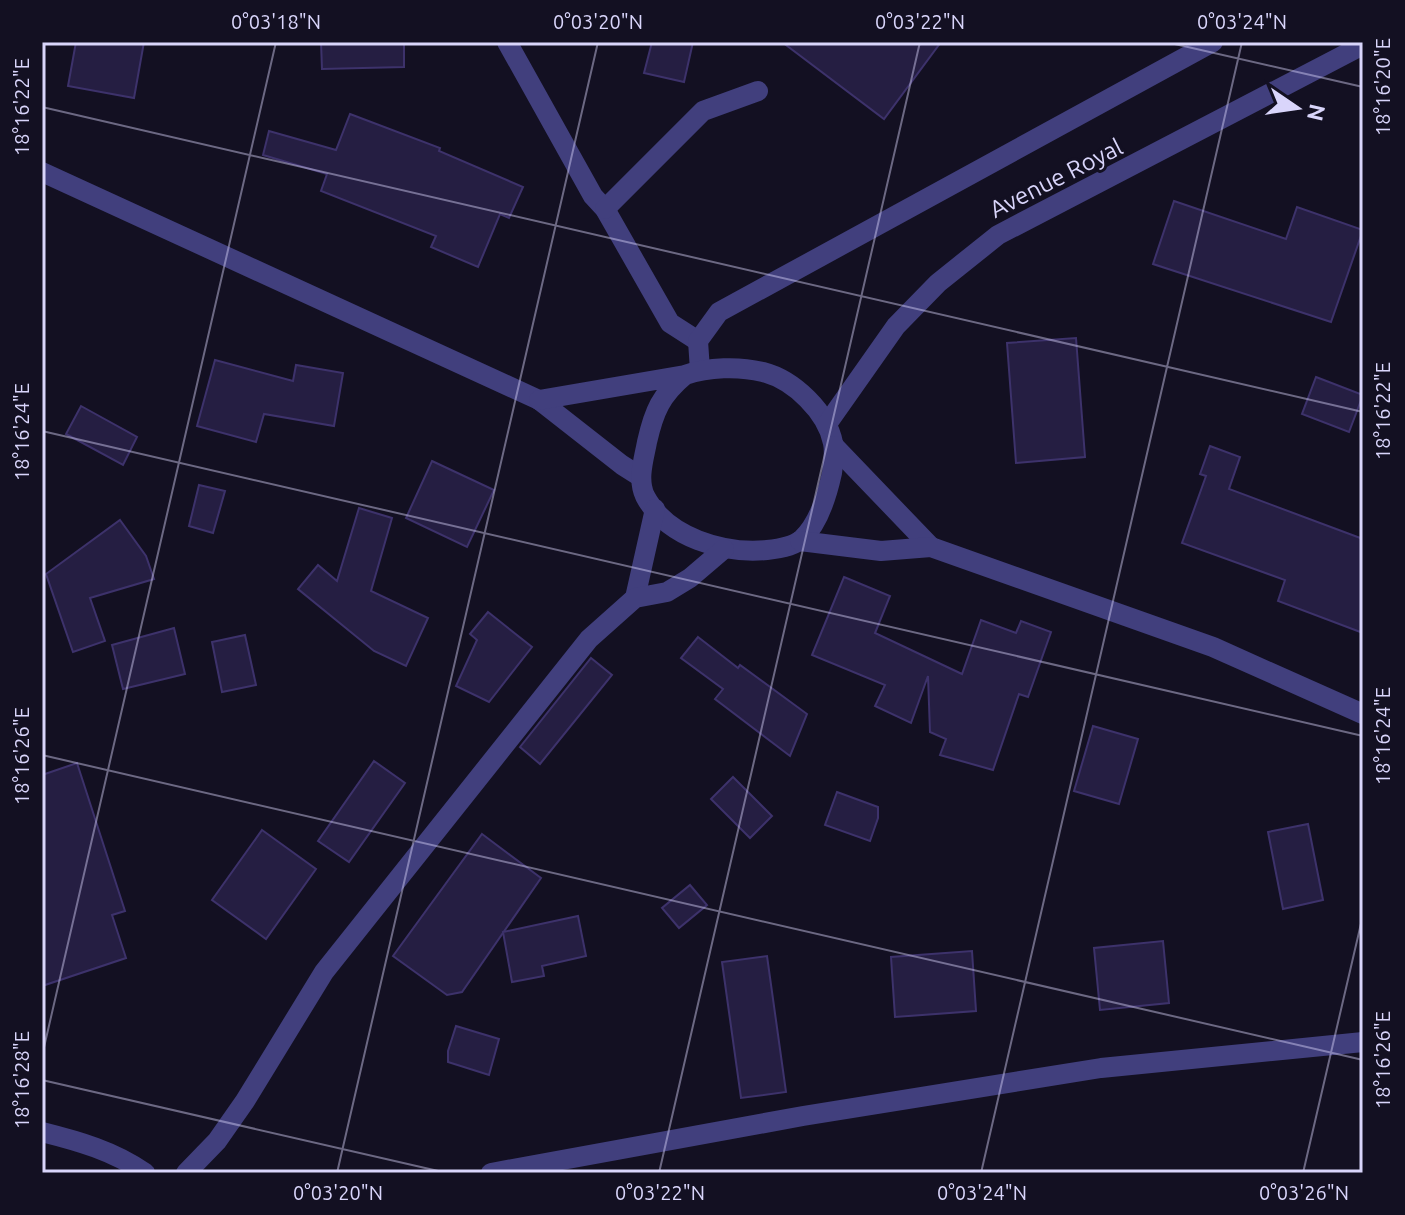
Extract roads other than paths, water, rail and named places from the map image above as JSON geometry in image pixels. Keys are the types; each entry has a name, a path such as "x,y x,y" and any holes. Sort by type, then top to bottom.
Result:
{"street":[{"path":"507,42 593,196 605,209 670,323 698,341 693,372 667,390 657,407 641,477 645,495 673,526 692,538 724,549 749,552 777,549 800,541 881,551 931,547 1213,647 1363,714"},
{"name":"Avenue Royal","path":"698,341 719,312 756,290 1213,42"},
{"name":"Avenue Royal","path":"827,424 896,326 938,283 998,235 1363,45"},
{"path":"605,209 703,111 758,91"},
{"path":"42,172 539,400 641,477"},
{"path":"539,400 693,372 739,369 764,372 786,382 813,406 827,424 834,446 832,473 823,504 819,515 800,541"},
{"path":"834,446 931,547"},
{"path":"635,598 655,509"},
{"path":"186,1173 217,1141 238,1111 324,972 589,639 635,598 667,592 690,578 724,549"},
{"path":"491,1173 803,1116 1101,1068 1363,1042"},
{"path":"42,1132 97,1148 128,1161 145,1173"}]}
